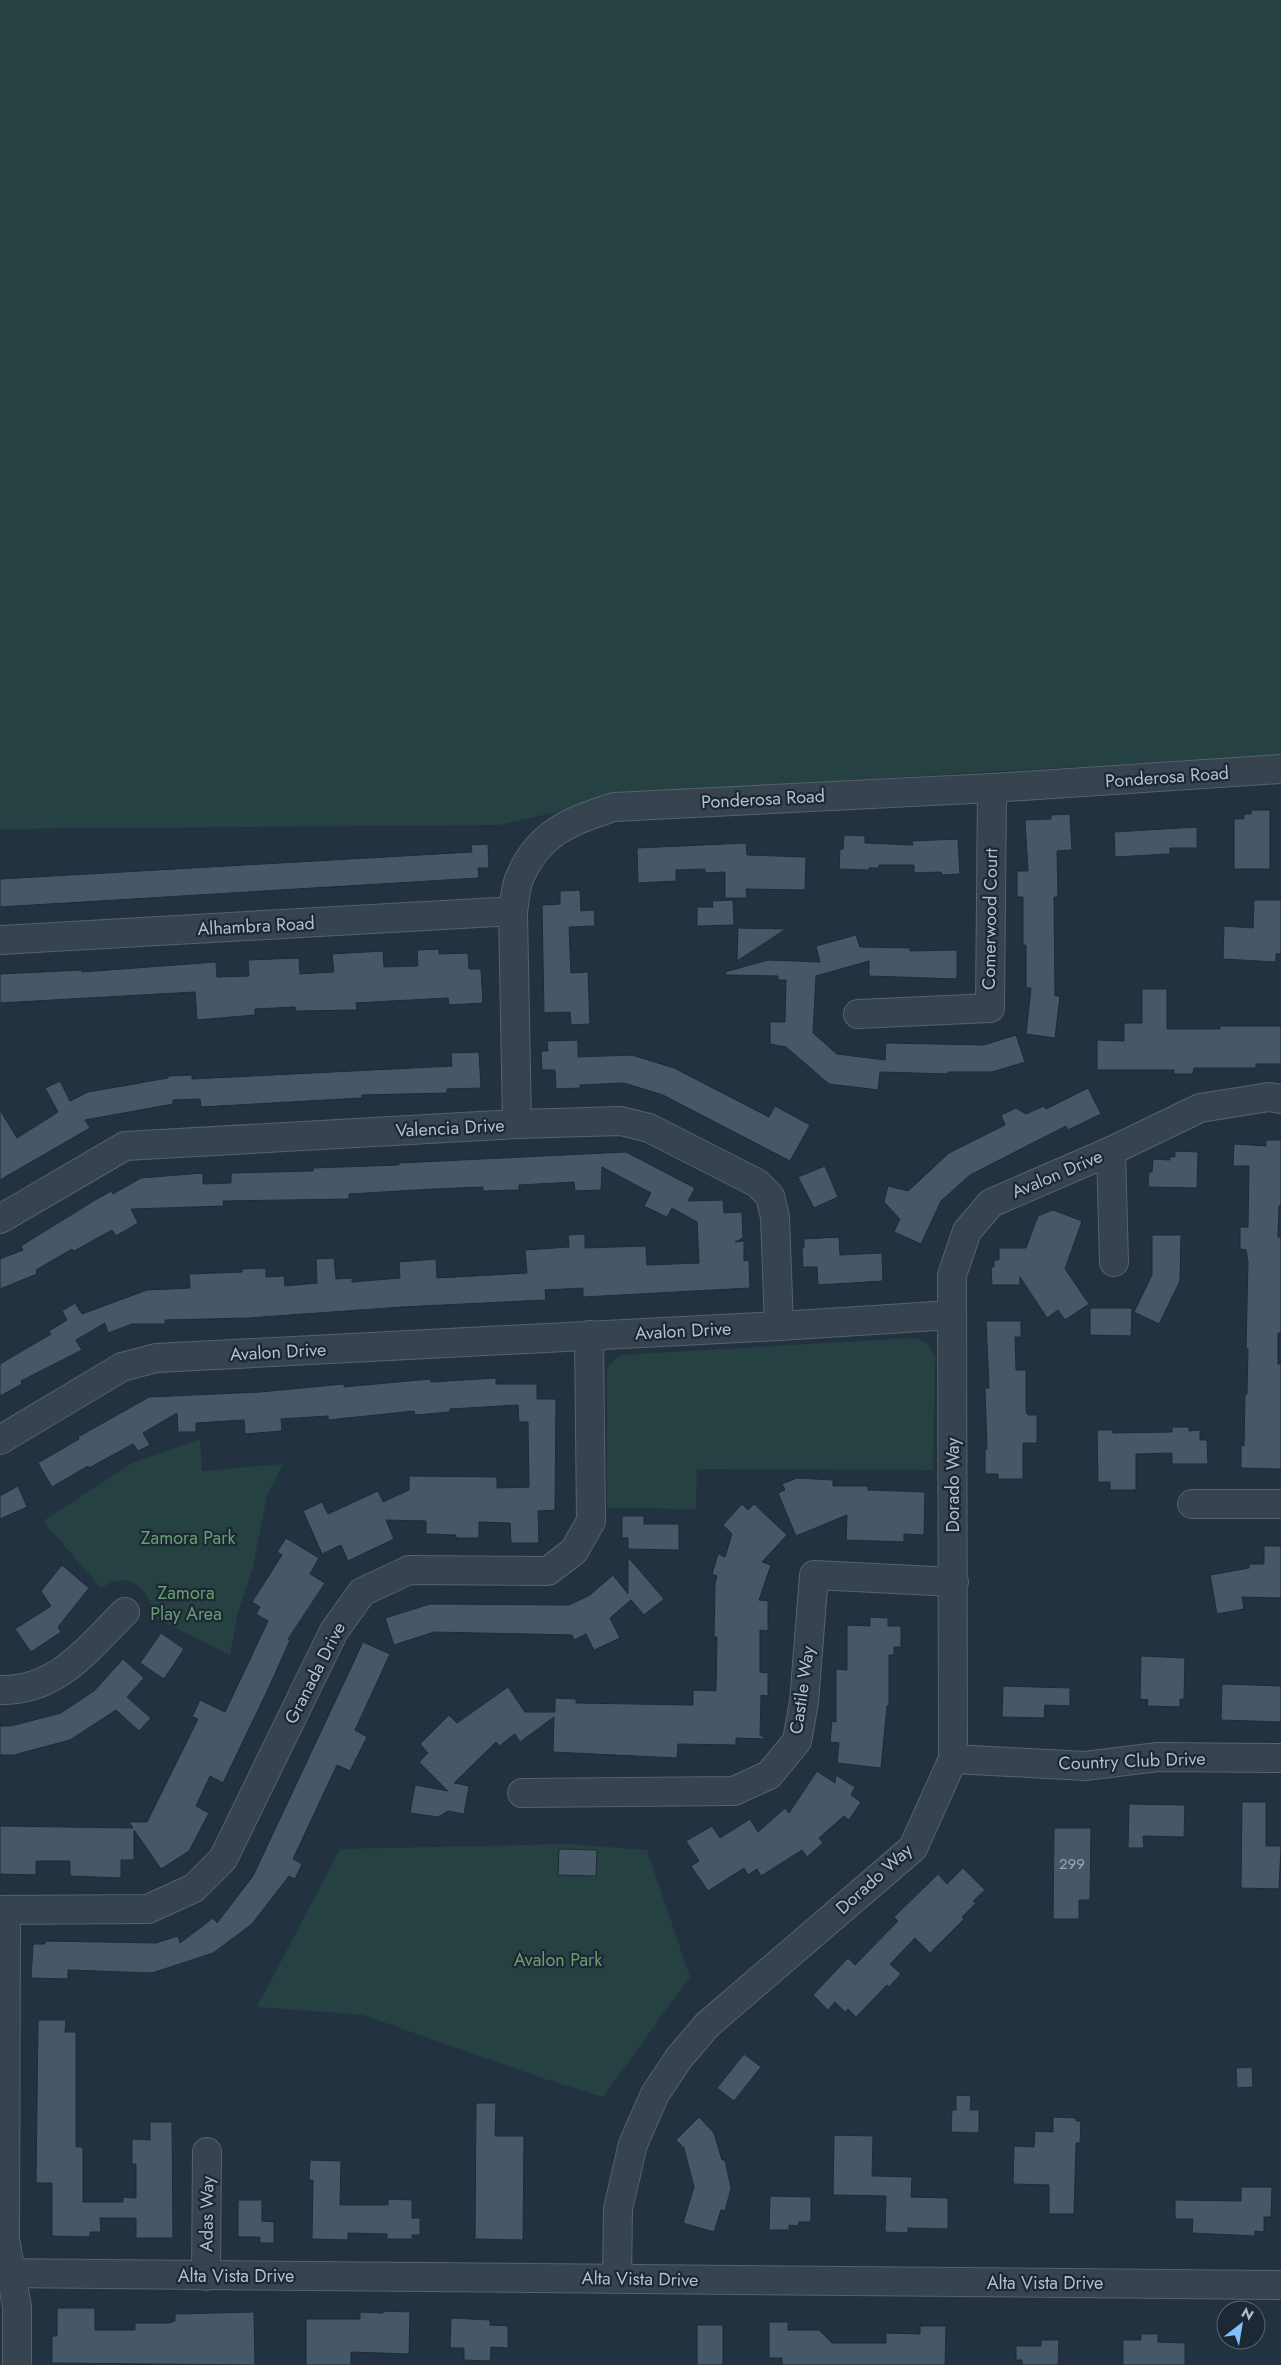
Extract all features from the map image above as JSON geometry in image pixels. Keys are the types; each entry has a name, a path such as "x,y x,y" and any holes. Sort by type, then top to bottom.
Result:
{"street":[{"name":"Ponderosa Road","path":"517,1124 513,911 519,878 538,846 572,821 614,807 992,788 1281,769"},
{"name":"Comerwood Court","path":"858,1014 990,1008 992,788"},
{"name":"Alhambra Road","path":"0,940 513,911"},
{"name":"Avalon Drive","path":"0,1440 122,1367 156,1358 779,1326 952,1315 952,1275 968,1231 991,1203 1110,1151 1200,1108 1268,1097 1281,1099"},
{"name":"Valencia Drive","path":"0,1219 125,1146 517,1124 621,1121 650,1128 756,1183 770,1196 775,1218 779,1326"},
{"path":"1110,1151 1114,1262"},
{"name":"Dorado Way","path":"617,2278 618,2209 633,2144 655,2094 679,2058 707,2026 913,1848 953,1759 952,1315"},
{"name":"Granada Drive","path":"3,1910 148,1909 194,1888 223,1859 334,1632 362,1592 409,1570 548,1571 574,1551 591,1521 589,1335"},
{"path":"1192,1504 1281,1504"},
{"name":"Castile Way","path":"522,1793 734,1791 769,1775 797,1741 804,1702 814,1575 954,1582"},
{"path":"0,1690 15,1690 40,1685 63,1671 125,1612"},
{"name":"Country Club Drive","path":"953,1759 1085,1766 1158,1757 1281,1758"},
{"path":"3,1910 5,2273 17,2307 17,2365"},
{"name":"Adas Way","path":"206,2276 207,2152"},
{"name":"Alta Vista Drive","path":"5,2273 1281,2285"}],"green space":[{"path":"0,0 1281,0 1281,755 644,792 499,825 0,829"},
{"path":"912,1338 926,1343 935,1357 933,1470 697,1469 696,1509 607,1508 607,1374 609,1365 621,1355"},
{"name":"Zamora Park","path":"200,1439 202,1471 283,1464 267,1496 253,1567 238,1612 230,1655 151,1616 150,1601 142,1589 136,1585 123,1580 113,1582 101,1588 43,1521 132,1463"},
{"name":"Avalon Park","path":"569,1844 647,1850 690,1977 603,2097 545,2079 363,2015 257,2007 340,1849"}],"building":[{"path":"1251,810 1270,810 1270,869 1234,869 1234,819 1244,819 1244,814 1251,814"},
{"path":"1070,814 1072,850 1057,851 1058,897 1054,897 1055,996 1060,996 1055,1038 1026,1034 1031,988 1026,988 1026,945 1023,945 1023,897 1017,897 1017,871 1028,871 1025,820 1051,819 1051,815"},
{"path":"1197,827 1197,848 1170,848 1170,854 1115,857 1114,832"},
{"path":"844,835 865,836 865,843 913,845 912,841 958,839 960,874 942,875 941,872 914,873 914,865 879,865 879,868 869,868 869,870 839,869 840,849 843,849"},
{"path":"746,843 747,855 806,857 805,890 746,889 747,898 725,898 725,872 705,873 705,869 676,870 676,881 638,883 637,848"},
{"path":"488,844 489,868 478,868 479,878 0,907 0,879 472,852 471,845"},
{"path":"580,890 581,911 594,910 595,926 569,927 571,973 588,972 590,1024 571,1025 570,1012 544,1013 542,905 560,904 560,891"},
{"path":"733,900 734,925 697,926 697,907 713,907 712,901"},
{"path":"1254,900 1281,900 1281,954 1276,954 1276,962 1223,959 1224,926 1253,928"},
{"path":"738,928 786,929 737,961"},
{"path":"856,935 860,947 910,948 910,951 957,950 957,979 869,976 869,961 816,976 813,1033 837,1054 885,1060 886,1043 984,1045 1016,1035 1025,1062 992,1072 948,1072 948,1074 880,1072 878,1090 829,1084 786,1047 770,1044 770,1022 785,1022 786,980 778,980 778,976 726,975 725,972 768,960 820,962 816,946"},
{"path":"439,949 439,954 468,953 469,969 481,969 483,1003 449,1005 448,998 356,1003 357,1010 295,1011 295,1007 255,1009 255,1015 197,1020 195,992 0,1003 0,974 82,970 82,972 216,962 217,977 249,976 248,960 299,958 300,974 334,972 332,954 383,951 384,967 418,966 417,950"},
{"path":"1142,989 1167,989 1167,1029 1220,1029 1220,1026 1281,1026 1281,1064 1256,1064 1256,1068 1194,1068 1193,1074 1174,1074 1174,1070 1097,1070 1097,1040 1124,1041 1124,1023 1142,1023"},
{"path":"578,1040 578,1057 632,1055 674,1068 769,1117 775,1106 810,1125 790,1161 663,1095 624,1083 580,1085 580,1088 556,1089 555,1070 542,1070 541,1051 548,1051 547,1041"},
{"path":"479,1052 481,1088 447,1089 447,1093 362,1095 362,1098 201,1107 200,1099 173,1100 173,1104 85,1120 90,1128 0,1180 0,1110 17,1138 58,1112 45,1088 60,1081 70,1101 88,1092 168,1078 168,1076 192,1075 192,1079 452,1066 451,1053"},
{"path":"1088,1088 1101,1114 1068,1130 1066,1126 970,1175 941,1201 921,1244 894,1232 900,1219 884,1202 888,1186 908,1191 949,1153 1005,1125 1001,1115 1016,1108 1026,1114 1044,1106 1046,1109"},
{"path":"1266,1140 1281,1140 1281,1206 1279,1206 1278,1237 1281,1237 1281,1333 1278,1333 1278,1364 1281,1364 1281,1469 1241,1468 1241,1445 1244,1446 1245,1394 1247,1394 1248,1261 1246,1250 1240,1249 1240,1227 1248,1227 1249,1166 1233,1166 1234,1144 1266,1146"},
{"path":"1175,1151 1198,1152 1197,1188 1148,1187 1149,1172 1152,1172 1153,1159 1170,1160 1170,1157 1175,1157"},
{"path":"626,1152 695,1188 688,1201 723,1200 724,1213 742,1212 743,1238 735,1242 744,1241 744,1261 749,1260 750,1288 583,1297 583,1288 545,1290 546,1300 402,1307 248,1318 165,1320 165,1324 132,1324 108,1333 105,1323 76,1340 82,1350 21,1381 22,1384 0,1396 0,1364 51,1334 49,1331 67,1320 62,1311 75,1303 82,1314 147,1290 190,1288 189,1274 242,1272 242,1269 266,1268 266,1277 284,1276 285,1286 317,1283 316,1259 334,1258 336,1279 352,1278 352,1282 400,1278 399,1262 436,1259 437,1278 527,1273 525,1250 569,1247 568,1235 585,1234 585,1248 646,1246 647,1265 699,1263 697,1222 672,1208 667,1217 644,1206 651,1193 602,1167 601,1190 575,1191 574,1182 519,1185 519,1190 483,1191 483,1187 434,1189 349,1194 349,1199 223,1201 224,1206 131,1209 138,1223 116,1236 112,1230 74,1251 72,1249 36,1270 37,1274 0,1289 0,1259 23,1250 21,1246 95,1200 111,1191 113,1194 141,1178 203,1173 203,1184 231,1183 231,1173 313,1171 313,1168"},
{"path":"825,1166 838,1197 814,1208 798,1177"},
{"path":"1053,1210 1082,1221 1065,1269 1089,1304 1065,1320 1058,1310 1047,1318 1020,1277 1020,1285 992,1285 991,1267 994,1267 994,1260 999,1260 999,1248 1026,1248 1038,1216"},
{"path":"1152,1235 1181,1235 1180,1281 1159,1324 1134,1312 1152,1275"},
{"path":"839,1237 840,1255 882,1253 883,1281 818,1285 817,1267 803,1267 802,1248 804,1248 804,1239"},
{"path":"1090,1308 1132,1308 1131,1336 1090,1335"},
{"path":"986,1321 1021,1321 1021,1337 1015,1337 1016,1370 1026,1370 1026,1412 1028,1415 1037,1415 1037,1443 1023,1443 1023,1479 998,1479 998,1474 985,1474 985,1449 987,1449 985,1388 989,1388"},
{"path":"496,1378 496,1384 537,1384 537,1399 556,1399 555,1510 538,1511 539,1543 511,1543 510,1523 479,1522 479,1538 456,1538 456,1535 426,1534 426,1521 386,1520 394,1539 348,1561 341,1545 322,1554 303,1511 322,1502 328,1514 378,1491 383,1502 409,1490 409,1476 497,1477 497,1488 529,1487 528,1422 519,1422 518,1405 450,1409 450,1412 415,1415 414,1411 328,1420 328,1416 281,1419 282,1431 245,1434 244,1420 196,1423 196,1432 178,1432 177,1413 143,1433 150,1445 138,1451 133,1444 89,1468 88,1466 52,1487 38,1463 79,1439 78,1437 149,1397 260,1392 344,1384 344,1387 430,1379 431,1382"},
{"path":"1172,1427 1189,1427 1189,1431 1200,1430 1200,1440 1207,1440 1208,1464 1172,1464 1172,1453 1136,1454 1136,1490 1110,1490 1110,1482 1098,1482 1097,1430 1112,1430 1113,1433 1172,1432"},
{"path":"797,1478 833,1480 833,1486 868,1486 868,1490 925,1492 924,1535 904,1534 904,1542 846,1540 847,1515 796,1536 778,1493 785,1490 782,1484"},
{"path":"18,1486 27,1507 0,1519 0,1496"},
{"path":"742,1504 748,1510 754,1504 787,1535 762,1562 771,1565 759,1600 768,1601 768,1631 760,1630 760,1672 768,1673 768,1696 761,1695 760,1735 767,1739 736,1738 736,1745 678,1744 677,1758 553,1752 554,1717 520,1742 515,1734 499,1746 496,1742 454,1783 469,1786 464,1814 448,1811 438,1817 410,1813 415,1785 448,1791 419,1762 428,1753 420,1744 449,1715 457,1723 508,1687 525,1712 555,1712 555,1698 576,1699 576,1703 693,1705 693,1690 716,1691 717,1637 714,1637 715,1584 717,1576 712,1574 718,1554 725,1557 732,1534 723,1525"},
{"path":"622,1516 644,1516 644,1524 679,1524 679,1550 628,1549 628,1538 622,1538"},
{"path":"286,1538 319,1558 310,1574 325,1583 288,1639 290,1640 270,1685 223,1783 210,1776 196,1806 209,1813 189,1851 161,1869 134,1830 134,1860 121,1860 121,1878 70,1876 70,1861 36,1861 36,1875 0,1874 0,1826 133,1828 129,1822 147,1822 198,1719 192,1717 200,1700 225,1712 268,1621 256,1614 260,1607 252,1602 282,1555 277,1552"},
{"path":"1264,1546 1281,1546 1281,1598 1242,1597 1244,1609 1217,1614 1210,1575 1249,1568 1249,1564 1264,1564"},
{"path":"628,1557 664,1599 644,1615 631,1600 610,1618 620,1638 594,1650 586,1634 574,1640 572,1635 434,1632 394,1645 385,1618 430,1604 569,1605 590,1595 613,1575 628,1594"},
{"path":"62,1565 89,1588 58,1627 61,1632 31,1652 15,1629 51,1606 41,1591"},
{"path":"870,1617 888,1618 888,1626 901,1626 901,1647 894,1647 894,1655 889,1655 889,1706 887,1706 881,1768 837,1763 839,1743 830,1742 832,1721 836,1722 836,1669 847,1670 847,1625 870,1626"},
{"path":"161,1633 184,1649 164,1679 140,1663"},
{"path":"363,1642 390,1654 355,1730 367,1737 350,1771 337,1765 293,1859 302,1864 295,1879 289,1876 252,1924 213,1953 152,1973 68,1970 68,1979 31,1978 33,1944 45,1944 45,1941 156,1943 178,1936 180,1943 213,1918 217,1923 253,1876"},
{"path":"1141,1656 1185,1658 1184,1699 1180,1699 1180,1707 1147,1706 1148,1700 1140,1699"},
{"path":"123,1659 144,1678 127,1697 151,1718 139,1731 116,1710 70,1740 14,1755 0,1755 0,1726 11,1726 61,1713 94,1691"},
{"path":"1222,1684 1281,1686 1281,1722 1221,1720"},
{"path":"1003,1686 1070,1688 1070,1706 1045,1705 1044,1718 1002,1717"},
{"path":"817,1771 835,1783 836,1775 855,1787 851,1795 861,1802 849,1820 844,1816 819,1838 823,1843 807,1857 802,1850 761,1876 757,1869 748,1875 744,1868 708,1891 691,1866 699,1861 686,1841 712,1826 720,1838 750,1819 758,1832 785,1808 789,1813"},
{"path":"1242,1802 1266,1802 1266,1846 1281,1846 1279,1889 1241,1888"},
{"path":"1129,1804 1185,1805 1184,1837 1143,1836 1144,1848 1128,1848"},
{"path":"1054,1828 1091,1828 1090,1900 1079,1900 1079,1919 1053,1919"},
{"path":"559,1849 597,1850 596,1876 558,1875"},
{"path":"963,1868 985,1890 973,1901 976,1903 962,1917 964,1919 930,1953 915,1938 890,1964 901,1974 889,1987 887,1985 856,2017 848,2009 845,2012 835,2002 828,2010 813,1995 848,1958 855,1965 898,1921 894,1917 938,1874 947,1884"},
{"path":"38,2020 66,2020 65,2032 76,2032 76,2147 83,2147 83,2202 123,2202 123,2197 136,2198 136,2164 132,2164 132,2139 150,2140 150,2122 172,2122 173,2238 136,2238 136,2218 100,2218 101,2232 90,2232 90,2237 52,2236 52,2183 36,2183"},
{"path":"744,2054 761,2067 734,2101 717,2088"},
{"path":"1252,2067 1253,2087 1237,2088 1236,2068"},
{"path":"956,2095 971,2096 970,2110 979,2110 979,2133 951,2132 952,2110 956,2110"},
{"path":"476,2103 496,2103 495,2136 524,2136 523,2240 475,2239"},
{"path":"699,2117 714,2133 722,2160 725,2160 731,2188 725,2211 721,2210 714,2232 683,2223 694,2187 684,2148 676,2140"},
{"path":"1053,2117 1076,2118 1076,2121 1081,2121 1080,2143 1076,2143 1074,2214 1049,2214 1049,2185 1013,2184 1014,2146 1034,2147 1035,2131 1053,2132"},
{"path":"834,2135 873,2136 872,2176 912,2177 911,2197 948,2198 948,2229 908,2228 908,2233 885,2232 886,2196 833,2195"},
{"path":"310,2160 341,2161 340,2205 388,2205 388,2199 412,2200 412,2218 420,2218 420,2235 412,2235 412,2239 387,2239 387,2234 348,2233 348,2240 312,2239 313,2180 309,2180"},
{"path":"1241,2187 1272,2187 1271,2217 1264,2217 1264,2232 1255,2231 1255,2236 1192,2233 1193,2219 1175,2219 1175,2200 1241,2201"},
{"path":"770,2196 811,2197 811,2222 799,2222 798,2226 789,2225 789,2230 769,2230"},
{"path":"238,2200 262,2200 262,2221 274,2222 274,2243 260,2243 260,2237 238,2237"},
{"path":"57,2308 95,2308 95,2330 135,2330 135,2323 169,2323 175,2321 175,2314 254,2312 255,2365 52,2363 52,2336 57,2336"},
{"path":"383,2311 410,2312 409,2354 351,2352 351,2365 306,2365 306,2319 360,2319 360,2312 383,2313"},
{"path":"451,2318 490,2320 490,2325 508,2326 508,2348 491,2347 490,2361 464,2360 464,2348 450,2348"},
{"path":"769,2322 788,2322 788,2330 819,2330 832,2343 886,2343 886,2333 920,2334 920,2326 946,2326 945,2365 782,2365 782,2358 769,2358"},
{"path":"697,2325 723,2325 723,2365 697,2365"},
{"path":"1141,2334 1158,2334 1158,2342 1185,2343 1185,2365 1123,2365 1123,2340 1141,2340"},
{"path":"1041,2340 1059,2340 1058,2365 1022,2365 1022,2360 1016,2360 1016,2346 1041,2346"}],"park label":[{"name":"Zamora Play Area","path":"186,1604"}]}
